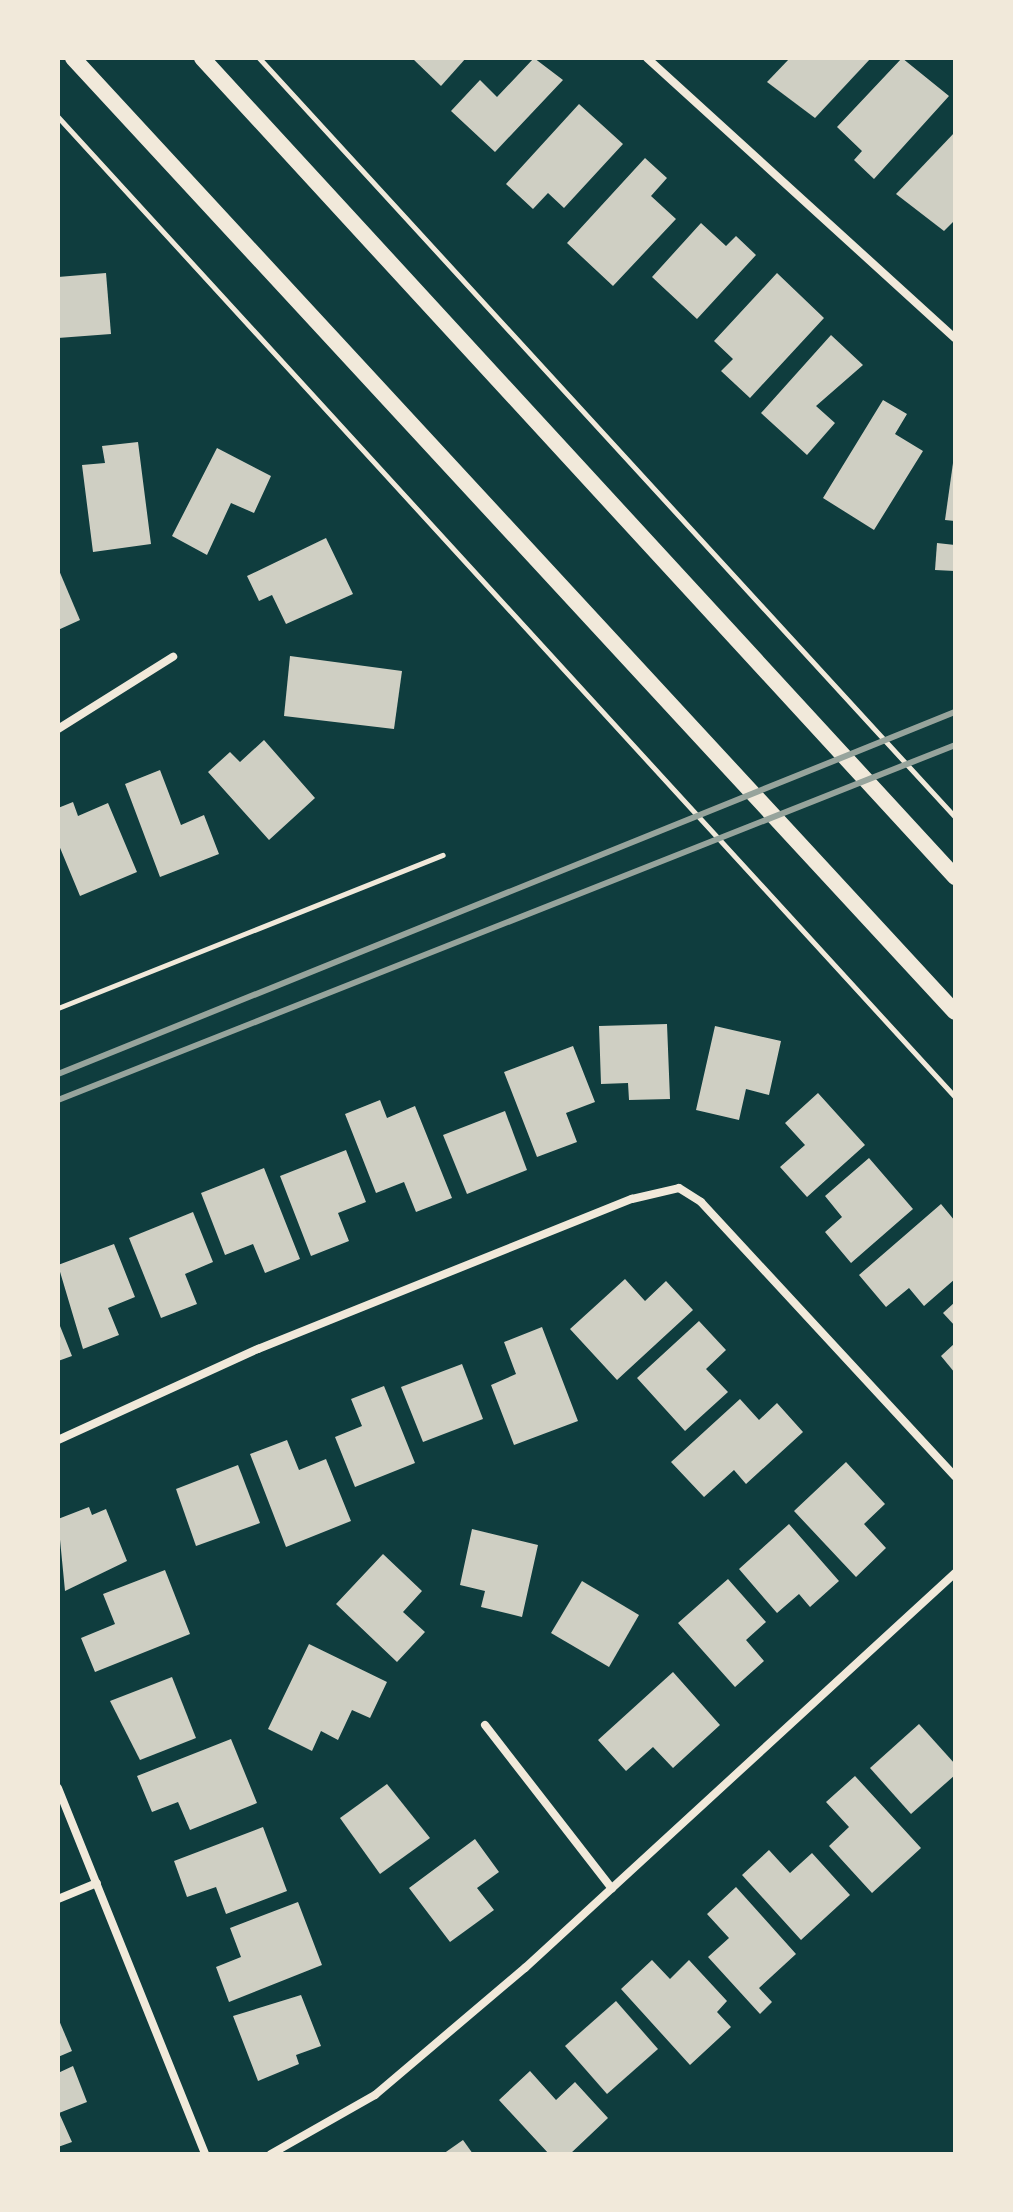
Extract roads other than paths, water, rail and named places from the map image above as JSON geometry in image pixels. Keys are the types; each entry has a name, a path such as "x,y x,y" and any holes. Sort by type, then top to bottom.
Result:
{"main road":[{"path":"73,58 955,1012"},
{"path":"202,58 955,877"}],"street":[{"path":"647,58 955,338"},
{"path":"58,729 173,657"},
{"path":"58,1440 258,1349 632,1199 679,1188 701,1202 955,1476"},
{"path":"271,2154 375,2095 612,1889 955,1573"},
{"path":"485,1725 612,1889"},
{"path":"58,1788 205,2154"},
{"path":"58,1899 97,1883"}],"railway":[{"path":"58,1074 955,712"},
{"path":"58,1100 955,745"}]}
